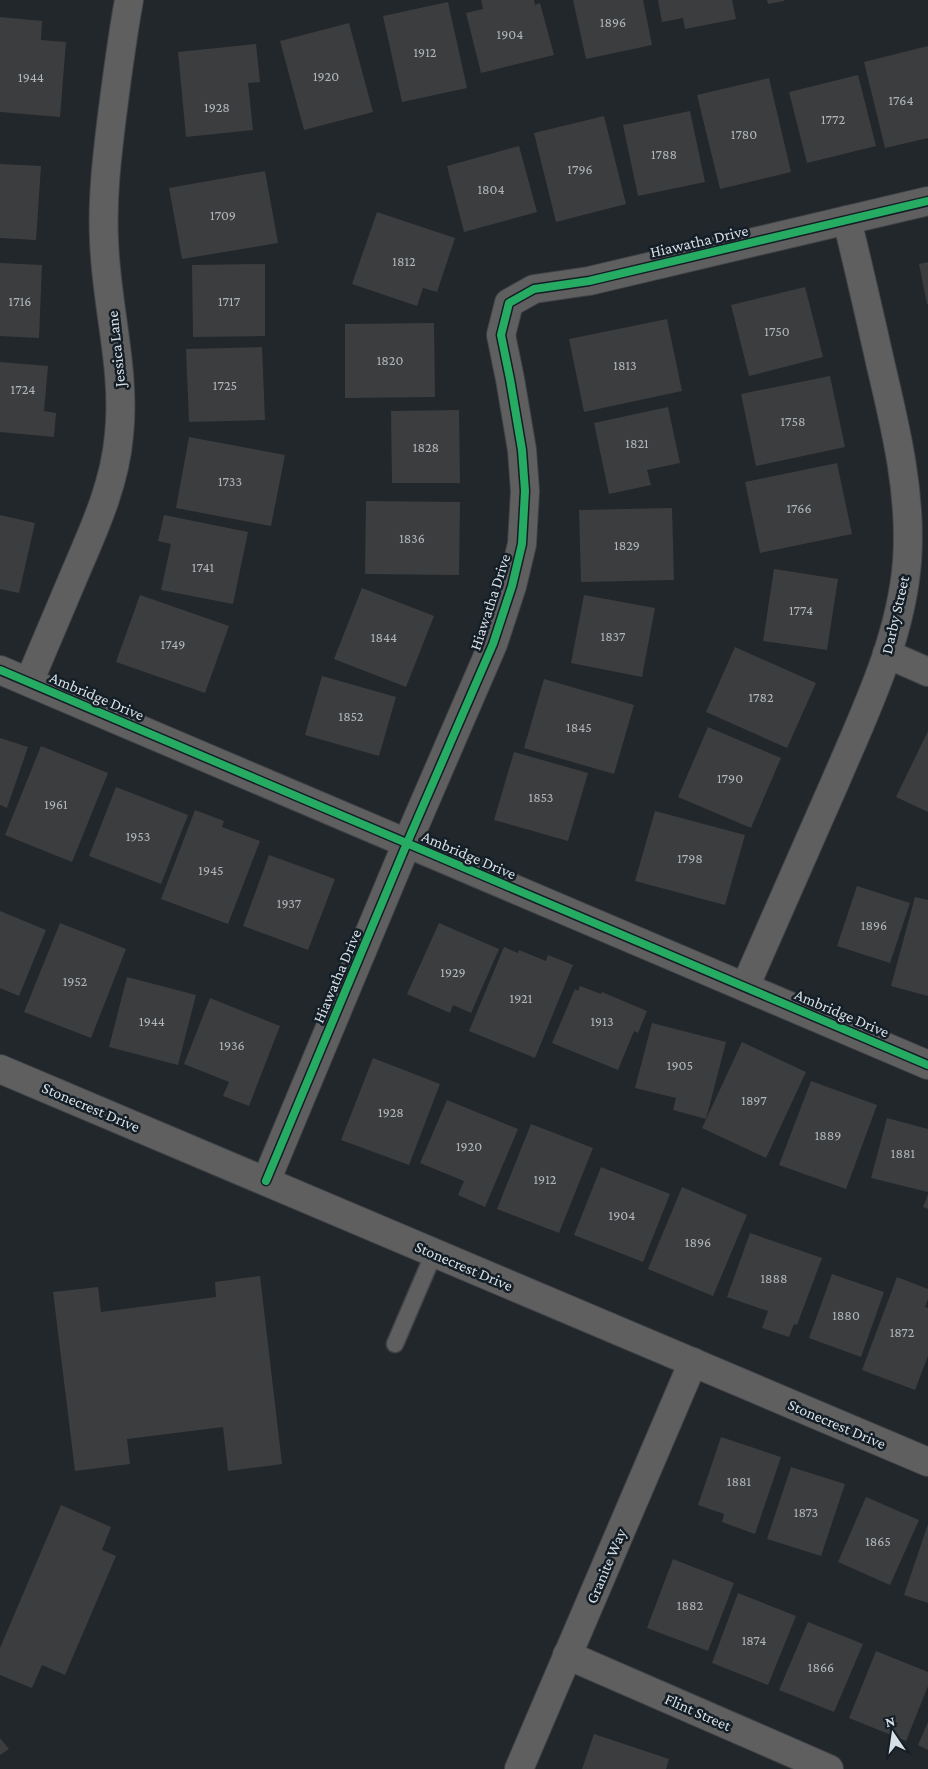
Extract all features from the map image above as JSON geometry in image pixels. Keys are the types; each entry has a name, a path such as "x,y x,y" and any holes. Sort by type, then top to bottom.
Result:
{"street":[{"name":"Jessica Lane","path":"29,682 100,517 112,479 119,436 121,399 118,353 107,282 103,207 104,173 120,46 129,0"},
{"name":"Hiawatha Drive","path":"266,1182 407,843 493,644 512,586 522,544 525,491 522,450 501,335 509,303 534,289 589,281 928,201"},
{"name":"Darby Street","path":"745,987 870,703 887,654 899,610 907,562 906,512 902,466 892,409 848,220"},
{"path":"887,654 928,672"},
{"name":"Ambridge Drive","path":"0,670 928,1065"},
{"name":"Stonecrest Drive","path":"0,1069 928,1462"},
{"name":"Granite Way","path":"519,1769 692,1362"},
{"name":"Flint Street","path":"567,1655 829,1769"}],"lane":[{"path":"395,1344 434,1253"}],"building":[{"path":"481,0 534,0 535,5 540,3 554,55 481,73 466,13 483,9"},
{"path":"573,0 643,0 652,45 586,59"},
{"path":"658,0 732,0 736,19 685,29 683,18 662,22"},
{"path":"767,0 784,0 784,1 768,4"},
{"path":"448,2 467,88 402,102 383,16"},
{"path":"0,17 42,21 41,40 66,42 60,117 0,112"},
{"path":"349,23 373,112 304,130 280,41"},
{"path":"256,44 260,82 248,83 253,130 186,137 178,52"},
{"path":"928,46 928,138 885,148 864,62"},
{"path":"858,75 876,146 807,163 789,92"},
{"path":"769,78 791,172 720,189 697,95"},
{"path":"690,111 705,182 638,196 623,125"},
{"path":"604,116 626,204 556,222 534,133"},
{"path":"519,146 537,212 464,232 447,166"},
{"path":"0,164 41,166 36,240 0,238"},
{"path":"265,171 278,243 182,259 169,188"},
{"path":"377,212 455,238 437,292 423,288 417,306 352,284"},
{"path":"928,262 928,304 927,304 919,264"},
{"path":"0,263 42,265 39,338 0,336"},
{"path":"265,264 265,336 193,337 192,265"},
{"path":"805,287 823,357 749,376 731,305"},
{"path":"667,319 682,391 584,412 569,339"},
{"path":"434,323 435,397 345,398 345,324"},
{"path":"262,347 265,420 189,422 186,349"},
{"path":"0,362 48,366 44,411 56,413 54,437 0,432"},
{"path":"830,376 845,447 756,466 741,394"},
{"path":"668,407 680,463 647,470 651,485 609,494 594,423"},
{"path":"459,410 460,483 392,483 391,411"},
{"path":"189,437 285,455 271,526 176,508"},
{"path":"837,463 852,534 760,553 745,482"},
{"path":"366,501 460,502 459,575 365,574"},
{"path":"672,508 674,580 581,582 579,510"},
{"path":"0,515 35,523 19,593 0,589"},
{"path":"164,515 248,532 233,604 161,590 171,544 158,541"},
{"path":"774,569 838,579 827,650 763,641"},
{"path":"362,588 434,616 406,687 334,659"},
{"path":"140,595 229,626 205,693 116,662"},
{"path":"584,595 655,608 642,677 571,663"},
{"path":"735,647 816,683 787,748 706,712"},
{"path":"322,676 396,697 379,756 305,735"},
{"path":"544,679 634,705 614,774 524,748"},
{"path":"708,727 781,758 751,828 678,797"},
{"path":"928,731 928,812 896,797"},
{"path":"0,738 28,747 7,808 0,805"},
{"path":"41,746 108,773 72,862 5,835"},
{"path":"514,752 588,773 568,841 494,820"},
{"path":"116,787 188,815 161,884 89,856"},
{"path":"195,810 224,821 222,827 260,841 228,924 161,899"},
{"path":"655,811 745,835 725,905 635,881"},
{"path":"269,855 335,879 308,950 243,926"},
{"path":"857,886 910,903 890,963 837,946"},
{"path":"915,897 928,900 928,996 891,986"},
{"path":"0,911 46,930 19,996 0,988"},
{"path":"60,923 126,949 91,1038 24,1012"},
{"path":"439,923 499,949 471,1013 453,1005 450,1013 407,994"},
{"path":"504,947 518,953 519,950 546,961 548,955 573,965 535,1058 469,1031"},
{"path":"127,977 196,995 178,1065 109,1047"},
{"path":"580,986 601,994 602,992 647,1011 638,1033 634,1031 618,1070 552,1043 575,989 578,991"},
{"path":"210,998 280,1026 249,1106 223,1096 229,1082 184,1064"},
{"path":"652,1023 726,1042 706,1119 673,1110 676,1098 635,1088"},
{"path":"742,1042 806,1072 766,1158 702,1128"},
{"path":"373,1058 440,1084 409,1165 341,1140"},
{"path":"811,1081 877,1105 846,1189 779,1165"},
{"path":"447,1100 518,1129 485,1207 458,1195 464,1181 420,1163"},
{"path":"887,1118 928,1129 928,1192 871,1178"},
{"path":"531,1124 593,1148 559,1233 497,1209"},
{"path":"601,1167 670,1194 643,1262 574,1235"},
{"path":"682,1187 747,1215 713,1296 648,1269"},
{"path":"928,1194 928,1209 923,1207"},
{"path":"750,1233 822,1258 797,1325 794,1324 789,1337 762,1328 768,1311 727,1297"},
{"path":"832,1274 884,1292 861,1357 809,1338"},
{"path":"260,1276 282,1464 228,1471 223,1427 127,1439 130,1464 75,1471 53,1292 98,1287 101,1312 216,1297 215,1282"},
{"path":"897,1277 928,1289 928,1299 925,1307 928,1308 928,1356 915,1390 862,1370"},
{"path":"721,1437 781,1457 755,1534 722,1522 724,1514 698,1505"},
{"path":"791,1467 845,1484 821,1556 767,1539"},
{"path":"866,1497 919,1520 890,1585 838,1562"},
{"path":"61,1505 111,1527 102,1550 116,1556 65,1675 42,1665 32,1688 0,1675 0,1648"},
{"path":"928,1524 928,1603 904,1595"},
{"path":"673,1559 734,1583 708,1651 647,1628"},
{"path":"738,1593 796,1616 768,1685 712,1663"},
{"path":"808,1622 863,1644 834,1712 779,1690"},
{"path":"876,1651 928,1672 928,1686 906,1741 849,1718"},
{"path":"928,1722 928,1750 918,1745"},
{"path":"594,1734 669,1759 666,1769 582,1769"},
{"path":"0,1738 9,1749 0,1755"}],"cycle path":[{"path":"266,1181 407,843 493,644 512,586 522,544 525,491 522,450 501,335 509,303 534,289 589,281 928,201"},
{"path":"0,670 928,1065"}]}
